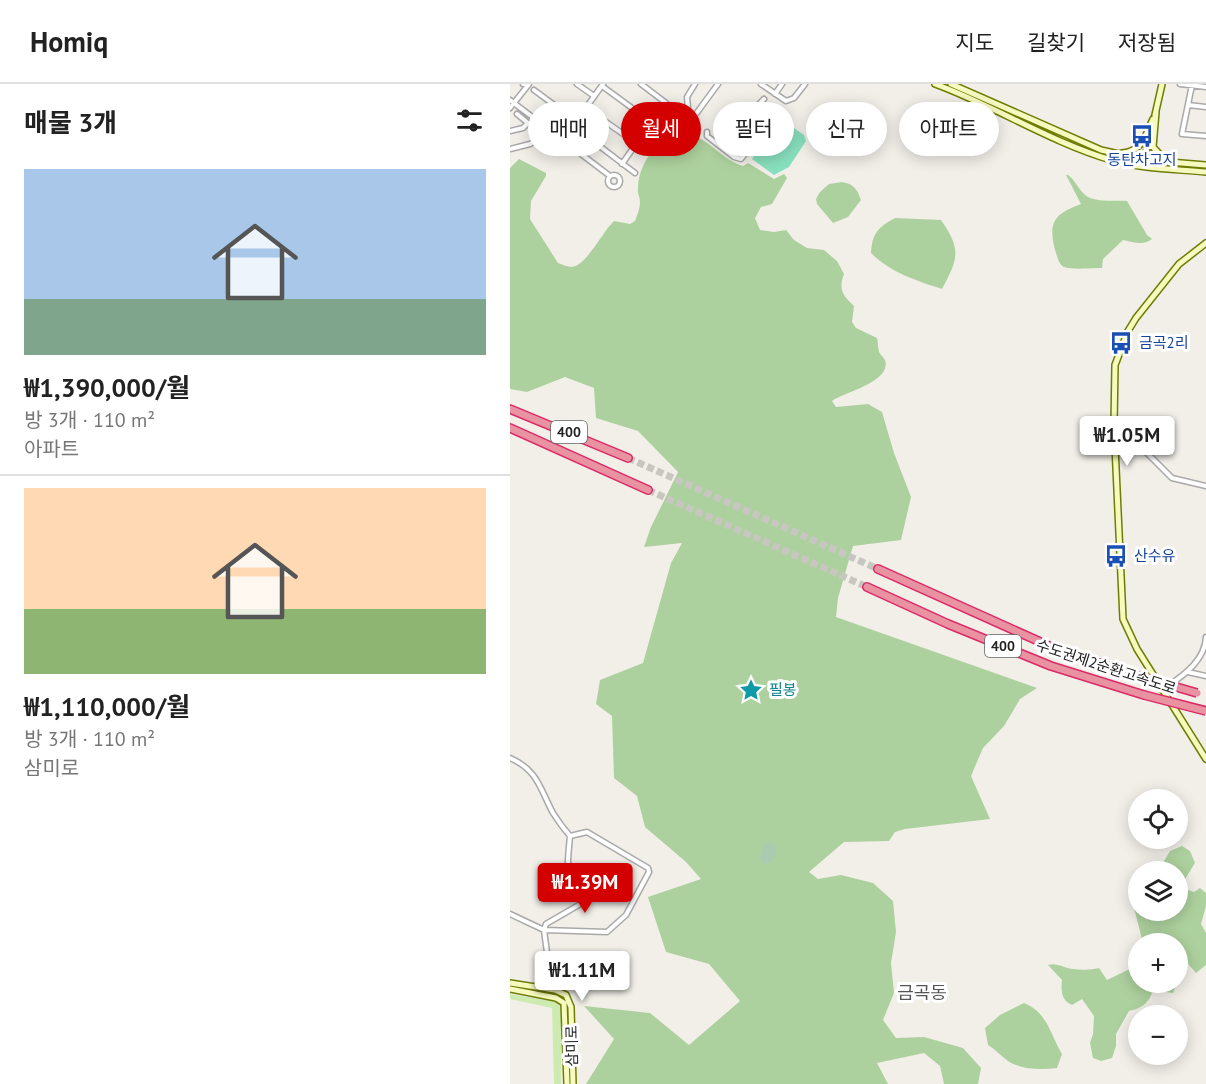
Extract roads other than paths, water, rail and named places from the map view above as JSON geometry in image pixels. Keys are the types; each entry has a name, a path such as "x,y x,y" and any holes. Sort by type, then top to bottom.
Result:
{"highway":[{"name":"400","path":"510,409 628,458"},
{"name":"400","path":"510,428 648,490"},
{"name":"수도권제2순환고속도로","path":"878,569 1056,649 1206,695"},
{"name":"수도권제2순환고속도로","path":"867,587 948,624 1051,666 1144,695 1206,711"}],"street":[{"path":"510,108 512,102 529,84"},
{"path":"578,84 594,96"},
{"path":"641,84 666,102"},
{"path":"695,84 687,97 689,120 693,118 718,84"},
{"path":"761,84 784,100 790,101 805,84"},
{"path":"775,94 782,84"},
{"path":"935,84 1092,153 1206,172"},
{"path":"951,84 1112,153 1144,163 1206,164"},
{"path":"1144,163 1162,84"},
{"path":"1180,84 1206,87"},
{"path":"590,102 602,85 624,102"},
{"path":"1192,86 1182,134 1206,136"},
{"path":"534,90 550,102"},
{"path":"761,102 764,99"},
{"path":"512,102 528,114"},
{"path":"1188,105 1206,107"},
{"path":"1112,153 1131,152 1140,146 1156,112"},
{"path":"1156,112 1153,142 1157,153 1170,159 1206,164"},
{"path":"510,131 523,128 528,123 517,114"},
{"path":"707,132 707,136 713,141"},
{"path":"510,149 528,144"},
{"path":"609,154 634,173"},
{"path":"584,156 610,176"},
{"path":"622,164 628,156"},
{"path":"1206,243 1179,264 1128,331 1113,375 1123,619 1137,649 1206,759"},
{"path":"1114,436 1146,452 1172,478 1206,486"},
{"path":"1164,689 1188,672 1206,646 1206,637"},
{"path":"1188,672 1206,676"},
{"path":"510,758 530,769 554,814 570,836 568,872 573,884 589,900 546,924 544,930 552,990 510,983"},
{"path":"510,914 544,930 607,932 626,915 649,872 648,868 587,832 570,836"},
{"name":"삼미로","path":"510,989 556,998 564,1003 567,1084"},
{"name":"삼미로","path":"552,990 566,995 572,1007 573,1084"}],"tunnel":[{"path":"628,458 878,569"},
{"path":"648,490 867,587"}],"place":[{"name":"동탄차고지","path":"1142,136"},
{"name":"금곡2리","path":"1121,343"},
{"name":"산수유","path":"1116,556"},
{"name":"필봉","path":"751,690"}],"district":[{"name":"금곡동","path":"922,993"}]}
